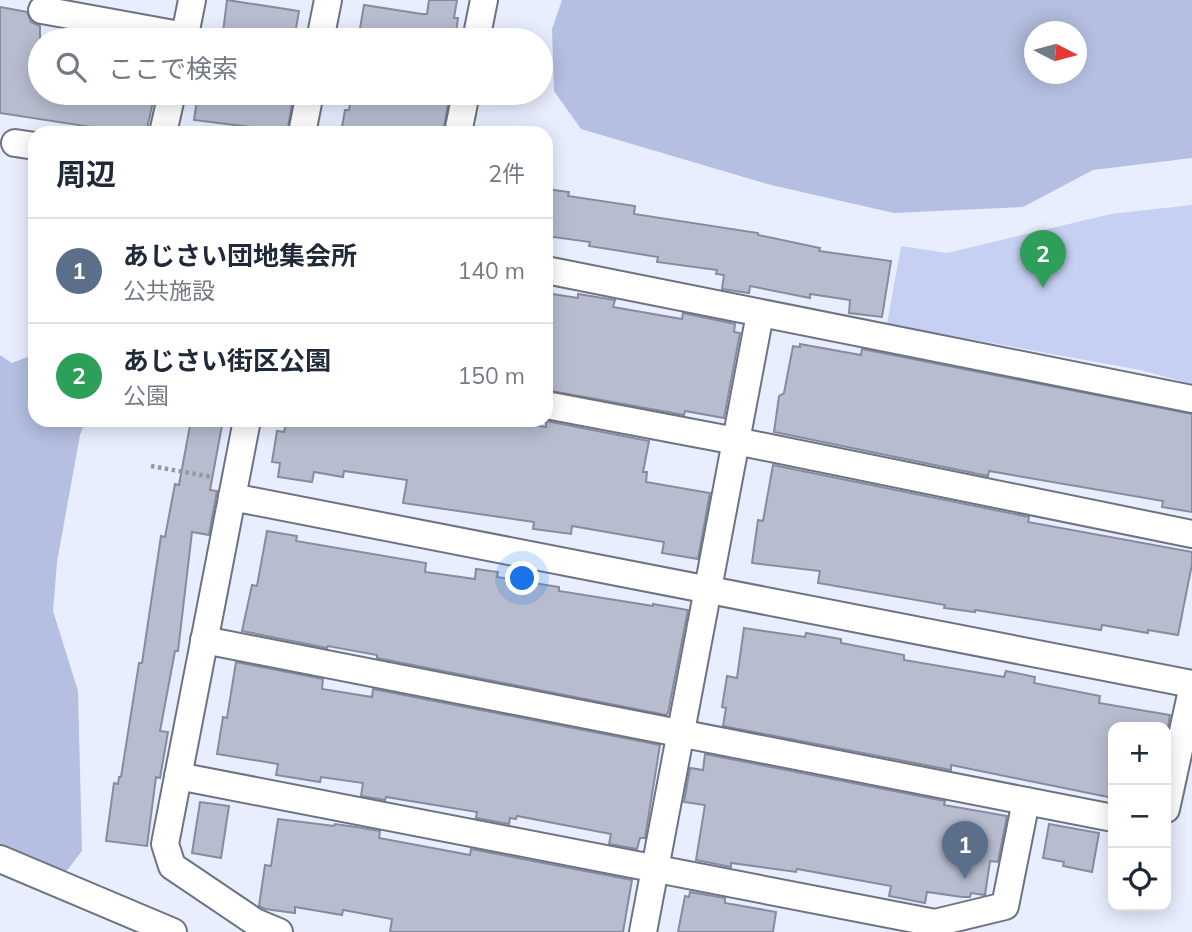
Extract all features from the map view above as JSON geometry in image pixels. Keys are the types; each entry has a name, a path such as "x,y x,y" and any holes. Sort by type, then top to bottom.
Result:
{"street":[{"path":"186,28 192,0"},
{"path":"322,28 328,0"},
{"path":"478,28 484,0"},
{"path":"42,10 133,28"},
{"path":"165,126 169,105"},
{"path":"303,126 308,105"},
{"path":"459,126 464,105"},
{"path":"553,271 1192,399"},
{"path":"643,932 760,314"},
{"path":"553,406 1192,534"},
{"path":"246,427 165,844 172,866 255,922 279,932"},
{"path":"233,489 708,590 1192,687 1171,786"},
{"path":"204,640 1108,817"},
{"path":"178,776 935,923 1005,906 1026,801"},
{"path":"0,859 173,932"}],"path":[{"path":"151,466 233,489"}],"shaded area":[{"path":"562,0 1192,0 1192,158 1093,170 1023,207 894,213 771,185 581,129 554,91 552,28"},
{"path":"1192,205 1192,384 1140,370 887,324 901,246 947,253 1111,214"},
{"path":"0,355 12,363 28,357 28,427 83,427 57,562 53,611 78,691 82,851 65,873 0,850"}],"building":[{"path":"227,0 299,11 296,28 224,28"},
{"path":"429,0 457,0 454,18 458,18 457,28 360,28 364,5 427,14"},
{"path":"0,7 27,12 31,22 40,26 28,28 28,105 152,105 148,126 85,126 0,113"},
{"path":"196,105 292,105 288,126 242,126 194,120"},
{"path":"350,105 448,105 444,126 342,126 345,110 349,110"},
{"path":"553,190 569,192 568,196 635,206 634,214 758,233 820,248 819,251 891,261 882,317 849,313 850,300 810,294 810,298 750,286 749,293 722,289 724,275 716,274 717,270 657,262 658,257 589,246 590,242 553,237"},
{"path":"553,294 578,298 578,294 615,300 613,307 682,319 683,313 735,324 734,332 740,333 724,418 685,411 684,415 553,391"},
{"path":"800,344 861,355 862,349 1192,414 1192,512 1162,507 1163,501 989,471 988,476 774,432 779,396 784,393 793,346 800,347"},
{"path":"553,422 649,441 643,472 647,472 646,482 710,493 698,559 662,553 664,542 572,526 571,534 533,529 534,522 403,503 407,480 344,471 343,477 314,472 312,482 278,477 280,463 272,462 277,431 284,432 285,427 553,427"},
{"path":"190,427 222,427 210,490 217,491 209,535 192,532 178,651 175,651 160,731 168,732 160,778 156,777 147,846 106,841 114,783 118,784 121,777 139,663 142,663 161,536 165,537 175,484 179,485"},
{"path":"773,465 1029,517 1028,522 1192,552 1178,635 1102,625 1101,630 975,610 944,608 945,605 818,583 820,571 752,563 758,520 763,521"},
{"path":"267,531 297,536 296,541 426,563 425,572 475,579 476,569 498,572 497,577 559,587 559,591 688,610 668,713 666,715 377,658 377,655 242,631 252,585 257,586"},
{"path":"744,628 805,637 806,633 904,655 904,660 1004,677 1006,671 1035,677 1034,683 1100,696 1099,703 1170,715 1169,722 1108,722 1108,797 951,765 951,770 723,726 726,708 722,707 727,676 737,678"},
{"path":"236,662 323,679 322,689 372,697 373,689 660,745 645,838 640,838 637,849 609,844 611,834 517,816 516,819 510,818 509,824 476,818 477,812 386,797 385,800 361,796 363,783 321,777 320,782 276,775 278,764 217,754 223,717 227,718"},
{"path":"705,754 945,801 944,805 1007,816 998,862 990,861 985,895 971,893 970,897 962,897 927,892 925,903 889,896 891,886 797,869 796,872 731,863 731,867 696,860 705,805 684,802 690,768 703,770"},
{"path":"200,802 229,806 221,858 192,853"},
{"path":"278,819 380,831 379,838 470,855 471,849 632,880 623,932 390,932 392,919 343,910 342,915 295,907 295,913 265,909 259,906 265,865 271,866"},
{"path":"1049,824 1099,833 1092,872 1063,866 1064,862 1043,858"},
{"path":"690,892 725,898 725,903 776,912 773,932 678,932 685,896 689,897"}],"place":[{"name":"あじさい街区公園","path":"1043,288"},
{"name":"あじさい団地集会所","path":"965,879"}]}
